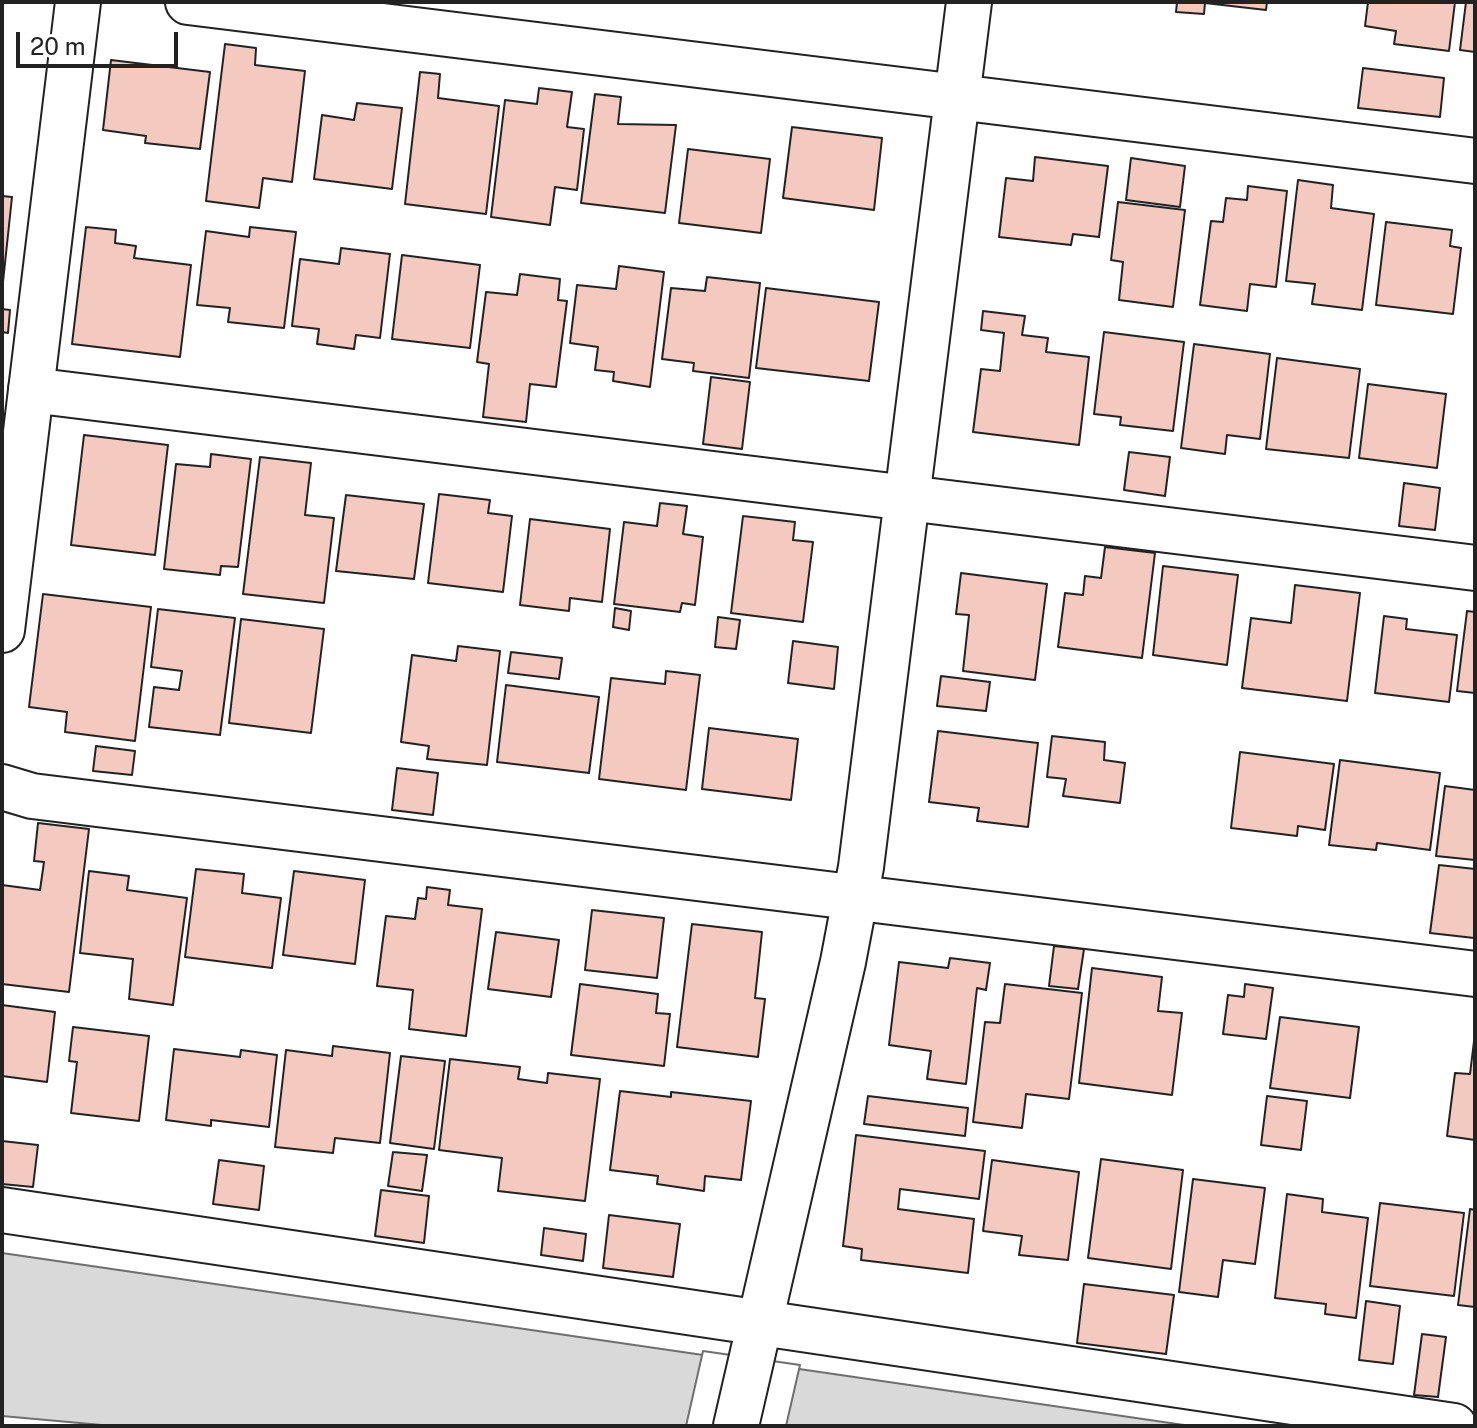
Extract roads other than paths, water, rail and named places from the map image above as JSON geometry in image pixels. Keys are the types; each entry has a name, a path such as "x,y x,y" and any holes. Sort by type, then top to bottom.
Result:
{"street":[{"path":"2,630 78,2"},
{"path":"188,2 1475,161"},
{"path":"736,1426 856,898 969,2"},
{"path":"31,390 1475,568"},
{"path":"2,787 32,796 1475,974"},
{"path":"2,1210 757,1337 1454,1426"}]}
